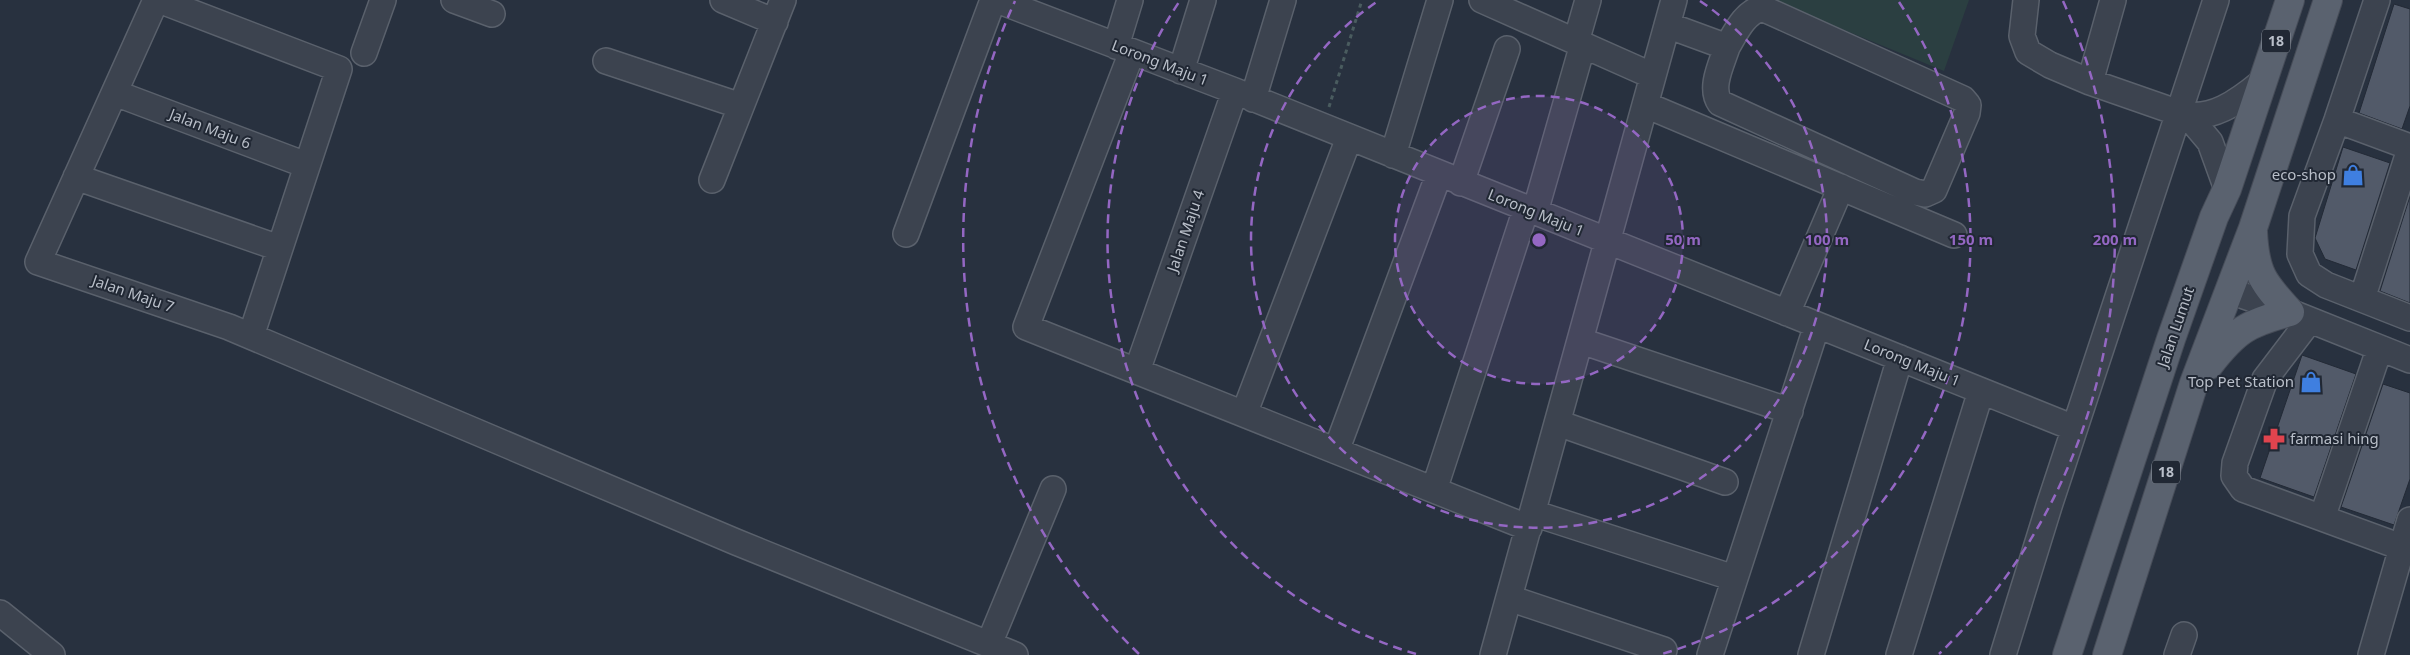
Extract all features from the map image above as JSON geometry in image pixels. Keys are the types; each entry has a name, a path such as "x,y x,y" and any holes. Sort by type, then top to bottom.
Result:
{"main road":[{"name":"Jalan Lumut","path":"2067,655 2171,339 2214,217 2226,189 2290,0"},
{"name":"18","path":"2107,655 2194,383 2253,228 2328,0"},
{"path":"2171,339 2198,304 2209,296 2230,291 2218,268 2213,239 2214,217"},
{"path":"2253,228 2254,255 2260,274 2268,287 2300,316"},
{"path":"2194,383 2234,335 2249,325 2300,316"}],"street":[{"path":"240,331 279,248 339,69 158,0 76,177 279,248"},
{"path":"364,53 383,0"},
{"path":"454,0 492,14"},
{"path":"712,180 779,11 723,0"},
{"path":"906,234 995,0"},
{"name":"Lorong Maju 1","path":"995,0 1048,9 1124,49 1244,95 2074,428"},
{"path":"1130,0 1124,49 1026,327 1434,490 1734,578"},
{"path":"1182,71 1203,0"},
{"name":"Jalan Maju 4","path":"1138,372 1244,95 1283,0"},
{"path":"1393,155 1440,0"},
{"path":"1434,490 1530,210 1580,43 1588,0"},
{"path":"1493,655 1674,0"},
{"path":"2026,0 2022,36 2028,52 2050,65 2090,82 2183,114 2210,142 2226,189"},
{"path":"2090,82 2113,0"},
{"path":"2003,655 2074,428 2183,114 2216,0"},
{"path":"2377,0 2337,120 2302,216 2300,254 2309,274 2326,285 2410,318"},
{"path":"1492,2 1653,76"},
{"path":"1762,8 1963,99 1968,105 1967,113 1934,190 1925,194 1915,192 1720,103 1715,96 1716,84 1727,47 1746,17 1754,10 1762,8"},
{"path":"1668,25 1727,47"},
{"path":"1336,451 1450,178 1507,49"},
{"path":"606,61 742,106"},
{"path":"2183,114 2225,108 2262,82"},
{"name":"Jalan Maju 6","path":"115,93 306,165"},
{"path":"1646,105 1954,235"},
{"path":"2337,120 2410,148 2362,299"},
{"path":"1244,414 1349,138"},
{"name":"Jalan Maju 7","path":"76,177 38,262 240,331 736,542 1015,655"},
{"path":"1787,313 1842,187"},
{"path":"2230,291 2300,316 2379,350 2410,360"},
{"path":"2300,316 2265,379 2235,463 2234,476 2243,489 2401,547"},
{"path":"1710,655 1817,325"},
{"path":"1581,341 1790,411"},
{"path":"2322,518 2379,350"},
{"path":"1811,655 1900,358"},
{"path":"1899,655 1981,391"},
{"path":"1558,423 1725,482"},
{"path":"988,644 1053,488"},
{"path":"2371,655 2410,520"},
{"path":"1509,598 1664,650"},
{"path":"0,613 52,655"}],"path":[{"path":"1324,127 1362,0"}],"green space":[{"path":"1771,0 1969,0 1944,71"}],"building":[{"path":"2394,4 2410,9 2410,106 2402,129 2359,113"},
{"path":"2343,147 2390,163 2356,270 2325,259 2315,238"},
{"path":"2410,196 2410,303 2380,291"},
{"path":"2302,355 2356,374 2314,497 2260,478"},
{"path":"2383,384 2410,393 2410,479 2394,525 2341,507"}],"place":[{"name":"eco-shop","path":"2353,175"},
{"name":"Top Pet Station","path":"2311,382"},
{"name":"farmasi hing","path":"2274,439"}]}
